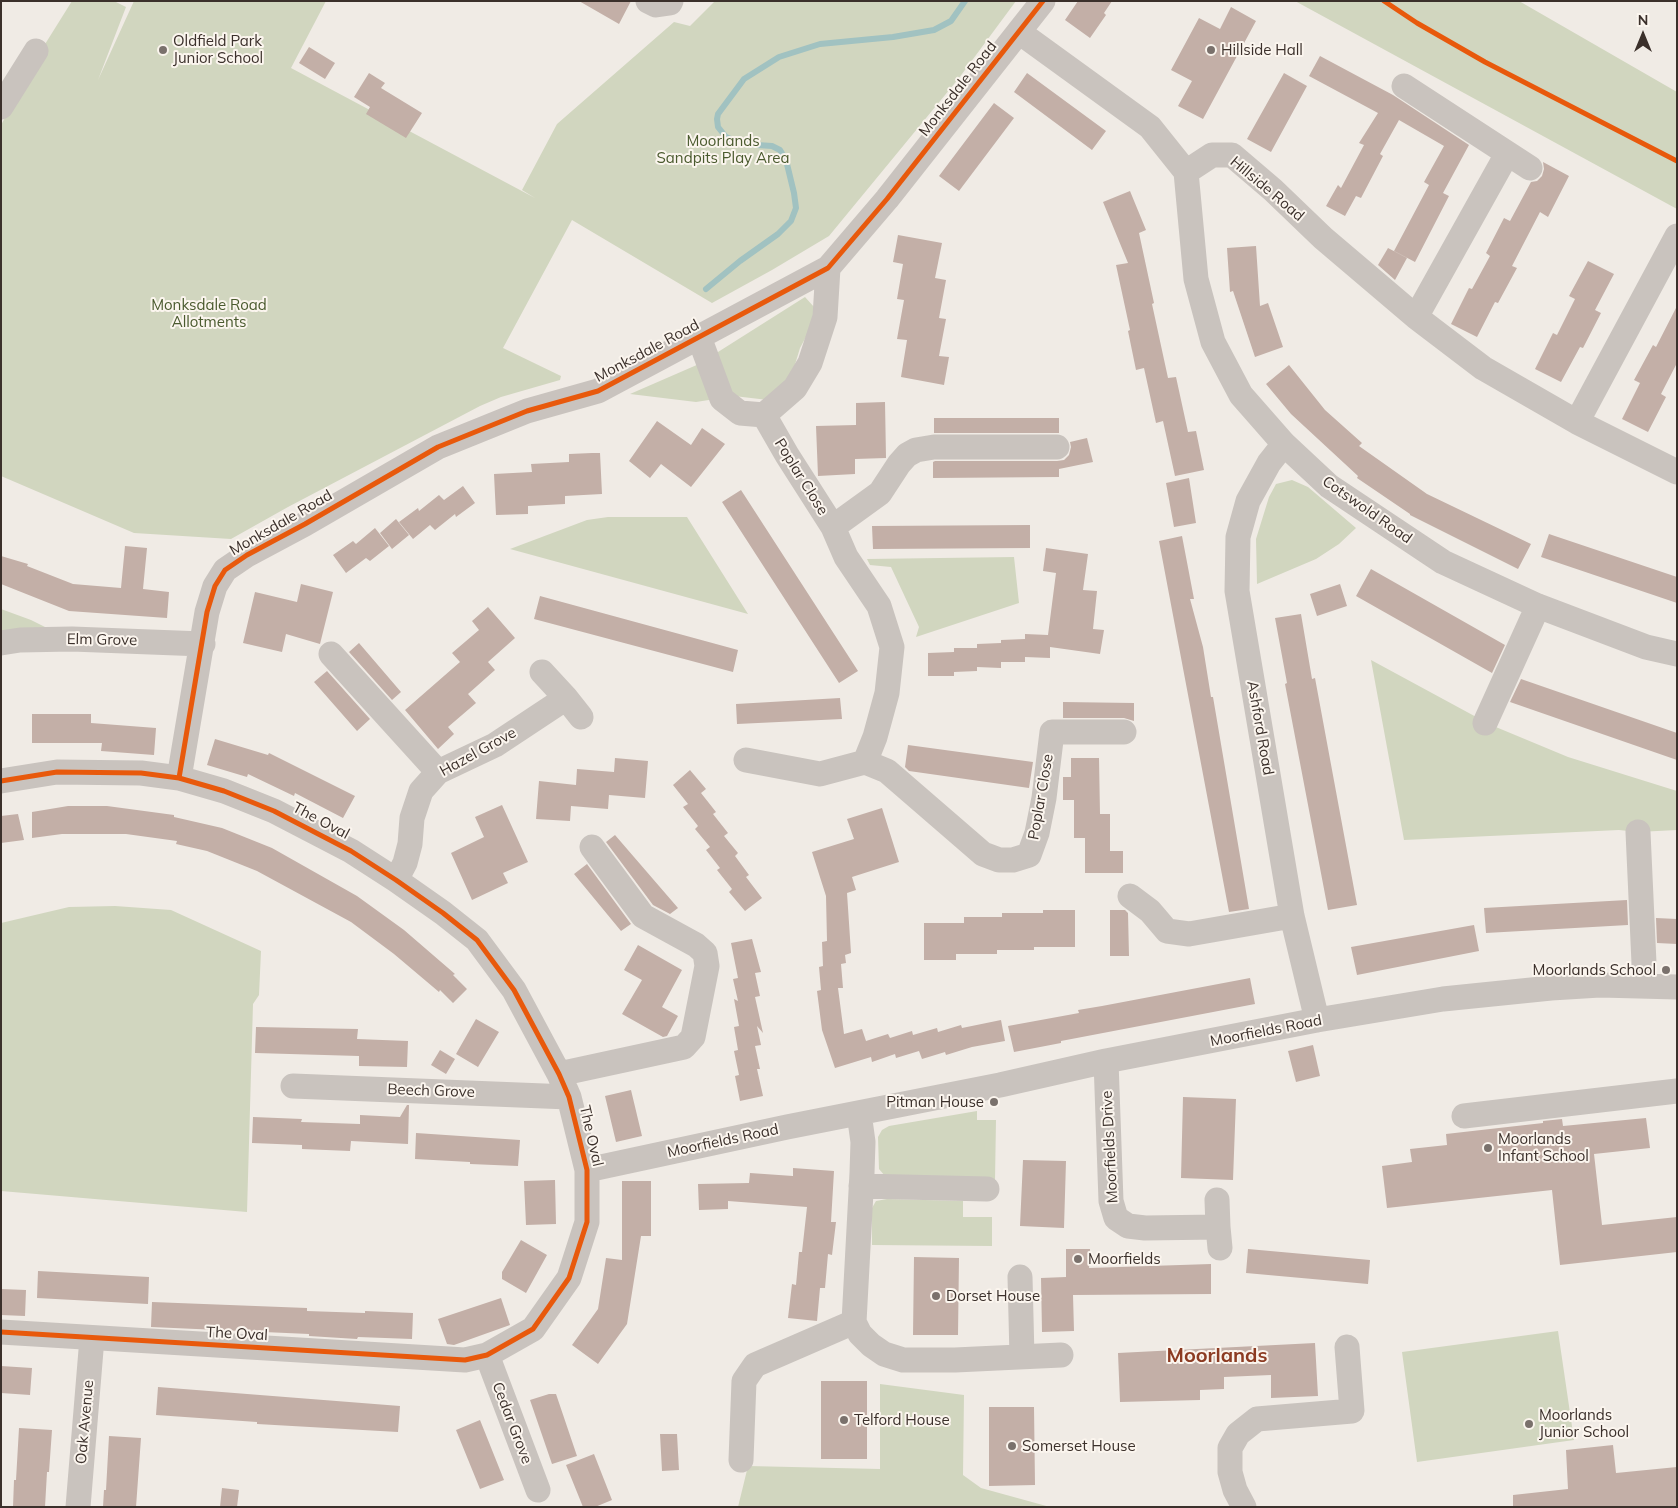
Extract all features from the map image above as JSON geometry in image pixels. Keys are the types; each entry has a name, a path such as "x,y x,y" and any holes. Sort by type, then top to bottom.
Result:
{"street":[{"path":"648,1 656,5 670,3 671,1"},
{"name":"Monksdale Road","path":"179,778 207,612 215,586 225,570 247,555 438,447 527,411 598,391 828,268 886,199 1043,1"},
{"path":"1019,32 1150,127 1186,172"},
{"path":"1,107 36,51"},
{"path":"1404,86 1530,168"},
{"path":"1416,317 1508,154"},
{"name":"Hillside Road","path":"1186,172 1212,156 1232,156 1273,190 1323,238 1416,317 1483,368 1577,422 1677,472"},
{"name":"Cotswold Road","path":"1186,172 1196,279 1213,342 1241,395 1284,444 1329,486 1444,562 1538,606 1646,647 1677,654"},
{"path":"1577,422 1677,236"},
{"path":"764,415 795,388 810,362 825,317 828,268"},
{"name":"Monksdale Road","path":"699,338 722,399 740,413 764,415"},
{"name":"Poplar Close","path":"764,415 833,527 846,556 879,606 892,647 886,693 875,737 865,762 887,771 983,854 999,860 1013,860 1029,855 1037,833 1044,798 1052,732 1124,732"},
{"name":"Ashford Road","path":"1284,444 1268,463 1248,501 1238,537 1237,591 1292,916 1317,1020"},
{"path":"833,527 880,493 899,464 907,455 916,450 934,447 1057,447"},
{"path":"1485,723 1538,606"},
{"name":"Elm Grove","path":"1,643 20,640 72,639 203,644"},
{"path":"331,654 438,772"},
{"name":"Hazel Grove","path":"396,880 405,863 410,844 412,818 421,790 438,772 574,708 542,672"},
{"path":"746,760 820,774 865,762"},
{"name":"The Oval","path":"1,780 57,772 141,773 179,778 224,790 274,810 351,851 396,880 477,940 514,990 559,1074 569,1097 587,1170 587,1222 569,1278 533,1329 487,1355 465,1360 1,1332"},
{"path":"1638,832 1645,985"},
{"path":"559,1074 684,1047 693,1037 707,966 704,953 696,945 643,916 592,847"},
{"path":"1130,896 1150,911 1167,931 1189,934 1292,916"},
{"name":"Moorfields Road","path":"587,1170 1000,1084 1106,1060 1317,1020 1443,999 1551,988 1645,985 1677,987"},
{"name":"Moorfields Drive","path":"1106,1060 1111,1201 1116,1218 1128,1226 1219,1237 1217,1200"},
{"name":"Beech Grove","path":"293,1086 569,1097"},
{"path":"1464,1116 1677,1091"},
{"path":"859,1113 863,1142 862,1186 854,1322 860,1334 884,1354 903,1360 955,1360 1061,1355"},
{"path":"862,1186 987,1189"},
{"path":"1020,1277 1022,1357"},
{"path":"741,1460 744,1382 755,1365 854,1322"},
{"name":"Oak Avenue","path":"78,1507 92,1338"},
{"path":"1244,1507 1235,1490 1230,1472 1230,1448 1238,1434 1257,1419 1352,1411 1347,1347"},
{"name":"Cedar Grove","path":"487,1355 538,1490"}],"green space":[{"name":"Monksdale Road Allotments","path":"72,1 114,1 126,7 98,80 134,1 326,1 291,68 535,198 522,190 557,124 674,22 690,26 715,1 1016,1 959,78 829,236 712,303 572,220 503,348 561,376 560,380 501,397 480,406 231,539 134,533 1,476 1,125 42,49"},
{"path":"1295,1 1519,1 1677,92 1677,209"},
{"path":"805,297 814,307 816,318 800,348 790,381 768,400 734,396 696,402 630,394 699,364"},
{"path":"1292,480 1308,487 1356,528 1339,544 1316,559 1257,584 1256,539 1269,497 1276,484"},
{"path":"608,517 687,517 748,614 510,549 587,520"},
{"path":"1014,557 1019,603 916,637 919,627 891,567 870,565 867,559"},
{"path":"1,609 31,620 51,630 1,634"},
{"path":"1371,660 1491,725 1568,757 1677,791 1677,830 1638,832 1619,830 1404,840"},
{"path":"115,906 171,910 261,951 259,995 253,1004 247,1212 1,1191 1,923 69,907"},
{"path":"977,1111 977,1120 996,1120 995,1180 893,1177 885,1176 879,1169 878,1137 882,1130 889,1126"},
{"path":"887,1199 963,1201 963,1217 992,1217 992,1246 872,1245 872,1208 876,1201"},
{"path":"1558,1331 1574,1440 1417,1462 1402,1352"},
{"path":"880,1384 964,1395 963,1475 981,1488 1050,1507 738,1507 748,1466 880,1469"}],"building":[{"path":"579,1 631,1 619,24"},
{"path":"1078,1 1112,1 1104,13 1106,15 1090,38 1065,20"},
{"name":"Hillside Hall","path":"1231,7 1256,21 1203,119 1178,106 1192,81 1171,70 1199,18 1220,29"},
{"path":"309,47 335,63 325,79 299,63"},
{"path":"1320,56 1393,95 1469,145 1443,193 1449,196 1415,262 1394,251 1429,185 1424,182 1444,146 1399,120 1380,154 1383,156 1361,198 1356,196 1345,216 1326,206 1338,185 1341,188 1364,145 1359,143 1378,113 1309,76"},
{"path":"369,73 385,83 381,88 422,113 406,138 366,114 370,107 354,97"},
{"path":"1027,73 1106,131 1092,150 1014,92"},
{"path":"1284,73 1307,86 1271,152 1247,139"},
{"path":"994,103 1014,118 959,191 939,176"},
{"path":"1543,162 1569,176 1548,217 1540,212 1512,266 1517,268 1498,303 1495,302 1477,337 1451,324 1469,288 1472,289 1490,256 1486,253 1504,218 1510,221 1531,182 1537,181 1542,176"},
{"path":"1130,191 1146,230 1139,233 1168,378 1176,377 1188,432 1196,431 1204,470 1175,476 1163,421 1156,423 1144,368 1136,370 1128,331 1130,330 1116,265 1128,263 1103,202"},
{"path":"898,235 942,243 935,278 946,280 939,318 946,319 939,356 949,357 944,385 901,377 907,340 897,339 904,300 897,299 903,264 893,262"},
{"path":"1256,246 1260,306 1268,303 1283,347 1255,357 1233,291 1230,292 1227,248"},
{"path":"1388,248 1407,258 1395,280 1378,265"},
{"path":"1588,261 1614,274 1595,310 1601,313 1583,348 1580,347 1561,382 1535,369 1553,333 1557,335 1575,299 1569,296"},
{"path":"1677,306 1677,363 1661,394 1666,397 1648,432 1622,419 1640,383 1634,380 1653,345 1656,347"},
{"path":"1289,365 1325,410 1362,443 1359,446 1427,494 1531,544 1518,569 1410,515 1357,478 1358,476 1291,414 1266,384"},
{"path":"885,402 886,458 855,459 855,474 818,476 816,426 856,425 856,403"},
{"path":"934,418 1059,418 1059,433 934,433"},
{"path":"657,421 691,445 702,428 725,444 691,487 661,464 650,478 629,461"},
{"path":"1087,438 1093,462 1059,469 1059,477 933,478 933,462 935,461 1064,460 1069,455 1070,442"},
{"path":"600,453 602,494 565,496 565,504 528,506 528,514 496,515 494,474 532,472 531,464 569,462 569,454"},
{"path":"1189,478 1196,523 1174,527 1166,483"},
{"path":"463,486 475,503 456,517 455,514 435,530 430,525 413,539 399,522 418,508 419,511 439,495 444,500"},
{"path":"741,490 858,671 839,683 722,502"},
{"path":"396,519 409,535 392,549 380,533"},
{"path":"1030,525 1030,548 873,549 872,526"},
{"path":"375,528 389,546 370,561 366,558 346,573 333,555 353,541 356,544"},
{"path":"1549,534 1677,577 1677,603 1541,557"},
{"path":"1182,536 1194,599 1190,599 1203,647 1211,697 1213,697 1249,909 1229,912 1159,541"},
{"path":"125,546 147,548 143,589 169,592 167,618 69,611 1,584 1,556 28,564 27,566 73,584 121,588"},
{"path":"1046,548 1088,554 1083,590 1097,591 1093,629 1104,630 1100,654 1050,647 1050,658 1025,657 1025,662 1001,662 1001,668 977,667 977,671 954,672 954,676 928,676 928,653 954,652 954,648 977,648 977,644 1025,639 1025,634 1048,635 1056,573 1043,571"},
{"path":"1371,569 1505,645 1492,673 1356,596"},
{"path":"301,584 333,592 320,644 286,634 282,652 243,643 255,592 297,602"},
{"path":"1340,584 1347,606 1317,616 1310,594"},
{"path":"540,596 738,650 733,672 534,619"},
{"path":"488,607 515,638 488,662 495,670 468,694 476,703 448,727 454,734 438,749 405,710 460,662 452,653 479,630 472,621"},
{"path":"1301,614 1312,679 1315,678 1357,905 1328,910 1285,684 1287,683 1275,618"},
{"path":"359,643 401,692 392,700 349,652"},
{"path":"327,671 370,719 357,731 314,682"},
{"path":"1521,679 1677,733 1677,760 1510,702"},
{"path":"840,698 842,719 737,724 736,704"},
{"path":"1063,702 1134,703 1134,721 1124,718 1063,718"},
{"path":"32,714 91,714 91,723 156,728 154,755 101,751 102,743 32,743"},
{"path":"215,739 268,755 269,753 355,796 343,818 295,793 294,796 248,774 247,777 207,765"},
{"path":"908,745 1033,762 1029,788 909,771 905,767"},
{"path":"615,758 648,761 645,798 609,795 608,809 571,806 570,821 536,819 539,781 576,785 577,769 614,772"},
{"path":"1071,758 1099,758 1100,814 1110,814 1110,851 1123,851 1123,873 1085,873 1085,838 1074,838 1074,800 1063,800 1063,777 1071,777"},
{"path":"690,770 706,789 701,793 716,812 713,814 728,833 724,836 738,853 735,856 749,875 746,877 762,898 745,911 729,892 732,889 717,870 720,868 706,850 710,847 695,829 698,826 683,807 688,804 673,785"},
{"path":"502,805 528,862 503,873 508,883 472,900 451,853 484,837 475,817"},
{"path":"68,806 107,806 174,815 174,817 222,828 272,848 357,896 404,930 455,974 453,975 467,989 453,1003 440,990 439,992 394,954 351,922 257,871 207,851 176,844 177,841 126,834 62,834 32,838 32,812"},
{"path":"882,808 899,862 852,877 856,890 847,893 851,953 845,955 846,963 841,964 843,988 838,988 844,1034 862,1029 866,1041 888,1034 890,1038 912,1031 913,1035 937,1028 938,1032 961,1025 962,1028 1001,1020 1005,1041 972,1047 946,1055 945,1052 922,1059 919,1051 896,1058 895,1054 872,1062 871,1057 835,1068 822,1030 817,991 821,990 819,967 823,966 822,942 827,941 826,896 812,852 854,839 847,819"},
{"path":"18,814 24,840 1,843 1,816"},
{"path":"615,835 678,908 670,914 653,905 606,842"},
{"path":"587,864 631,924 621,931 574,874"},
{"path":"1627,900 1628,925 1486,933 1484,908"},
{"path":"1043,910 1075,910 1075,947 1034,947 1034,950 997,950 997,954 956,954 956,960 924,960 924,923 964,923 964,917 1002,917 1002,913 1043,913"},
{"path":"1110,910 1125,910 1128,913 1129,956 1110,956"},
{"path":"1656,918 1677,919 1677,944 1657,943"},
{"path":"1474,925 1479,951 1357,975 1351,947"},
{"path":"752,939 761,972 755,973 760,996 755,997 763,1033 757,1026 761,1045 755,1046 760,1069 757,1069 763,1096 740,1101 735,1076 739,1075 734,1051 738,1050 734,1027 739,1026 734,999 738,1001 733,979 738,978 731,943"},
{"path":"638,945 682,970 662,1007 678,1016 667,1036 663,1037 622,1014 642,980 624,970"},
{"path":"1250,978 1255,1004 1061,1041 1061,1043 1014,1052 1008,1026 1079,1013 1078,1010"},
{"path":"476,1019 499,1032 478,1067 456,1054"},
{"path":"256,1027 358,1029 357,1039 408,1041 407,1067 359,1066 359,1056 255,1053"},
{"path":"1313,1045 1320,1076 1296,1082 1288,1051"},
{"path":"440,1050 455,1059 446,1074 431,1065"},
{"path":"631,1090 642,1136 616,1142 605,1096"},
{"path":"1183,1097 1236,1099 1233,1180 1181,1178"},
{"path":"407,1105 409,1105 408,1144 351,1141 350,1151 302,1149 302,1145 252,1143 253,1117 302,1119 301,1122 360,1124 360,1115 400,1117"},
{"path":"1646,1118 1650,1148 1594,1154 1602,1225 1677,1217 1677,1252 1560,1265 1552,1190 1387,1208 1382,1166 1412,1162 1410,1149 1447,1145 1446,1134 1543,1123 1543,1121 1562,1119 1563,1126"},
{"path":"416,1133 520,1140 518,1166 415,1159"},
{"path":"1023,1160 1066,1161 1064,1228 1020,1226"},
{"path":"793,1168 834,1171 831,1222 836,1222 832,1255 828,1254 825,1288 820,1288 817,1321 788,1318 792,1284 796,1285 799,1252 802,1252 807,1207 728,1201 728,1209 699,1210 698,1184 749,1183 750,1173 793,1176"},
{"path":"555,1180 556,1224 526,1225 524,1181"},
{"path":"622,1181 651,1181 651,1236 641,1236 627,1324 598,1364 572,1345 598,1309 606,1258 622,1260"},
{"path":"521,1240 547,1255 526,1293 502,1279 502,1272"},
{"path":"1066,1249 1090,1249 1089,1268 1211,1264 1211,1294 1073,1295 1074,1331 1042,1332 1041,1278 1066,1277"},
{"path":"1248,1249 1370,1260 1368,1284 1246,1273"},
{"name":"Dorset House","path":"914,1257 959,1258 958,1335 913,1335"},
{"path":"38,1271 149,1277 148,1304 37,1298"},
{"path":"1,1289 26,1290 25,1316 1,1315"},
{"path":"501,1298 510,1325 454,1345 447,1344 438,1319"},
{"path":"152,1302 307,1308 307,1311 413,1313 412,1339 358,1337 357,1339 309,1336 309,1334 151,1327"},
{"path":"1315,1343 1318,1396 1271,1398 1271,1375 1224,1377 1224,1389 1200,1390 1200,1400 1120,1402 1118,1353"},
{"path":"1,1366 32,1368 30,1395 1,1393"},
{"name":"Telford House","path":"821,1381 867,1381 867,1459 821,1459"},
{"path":"158,1387 400,1406 398,1432 257,1424 257,1422 156,1415"},
{"path":"549,1394 556,1394 577,1456 552,1464 530,1400"},
{"name":"Somerset House","path":"989,1407 1034,1407 1035,1485 989,1486"},
{"path":"480,1420 504,1480 480,1489 456,1430"},
{"path":"19,1428 52,1430 45,1507 13,1507"},
{"path":"660,1434 677,1434 679,1470 662,1471"},
{"path":"109,1436 141,1438 136,1507 103,1507 104,1490 106,1490"},
{"path":"1613,1445 1616,1473 1677,1467 1677,1506 1513,1507 1513,1495 1568,1489 1566,1450"},
{"path":"594,1454 612,1500 595,1507 583,1507 566,1465"},
{"path":"222,1488 239,1490 237,1507 220,1507"}],"waterway":[{"path":"706,289 740,261 778,234 791,221 796,208 786,160 780,150 772,146 742,144 726,137 718,127 718,114 744,79 779,57 820,44 893,37 934,30 951,21 965,1"}],"cycle path":[{"path":"179,778 207,612 215,586 225,570 247,555 305,524 438,447 527,411 598,391 828,268 887,199 1043,1"},
{"path":"1384,1 1417,23 1485,62 1677,161"},
{"path":"1,781 57,772 141,773 179,778 224,791 274,811 351,851 396,880 477,940 514,990 559,1074 569,1097 587,1170 587,1222 569,1278 533,1329 487,1355 465,1360 1,1332"}],"place":[{"name":"Oldfield Park Junior School","path":"163,50"},
{"name":"Hillside Hall","path":"1211,50"},
{"name":"Moorlands School","path":"1666,970"},
{"name":"Pitman House","path":"994,1102"},
{"name":"Moorlands Infant School","path":"1488,1148"},
{"name":"Moorfields","path":"1078,1259"},
{"name":"Dorset House","path":"936,1296"},
{"name":"Telford House","path":"844,1420"},
{"name":"Moorlands Junior School","path":"1529,1424"},
{"name":"Somerset House","path":"1012,1446"}],"district":[{"name":"Moorlands","path":"1217,1356"}],"park label":[{"name":"Moorlands Sandpits Play Area","path":"723,150"}]}
